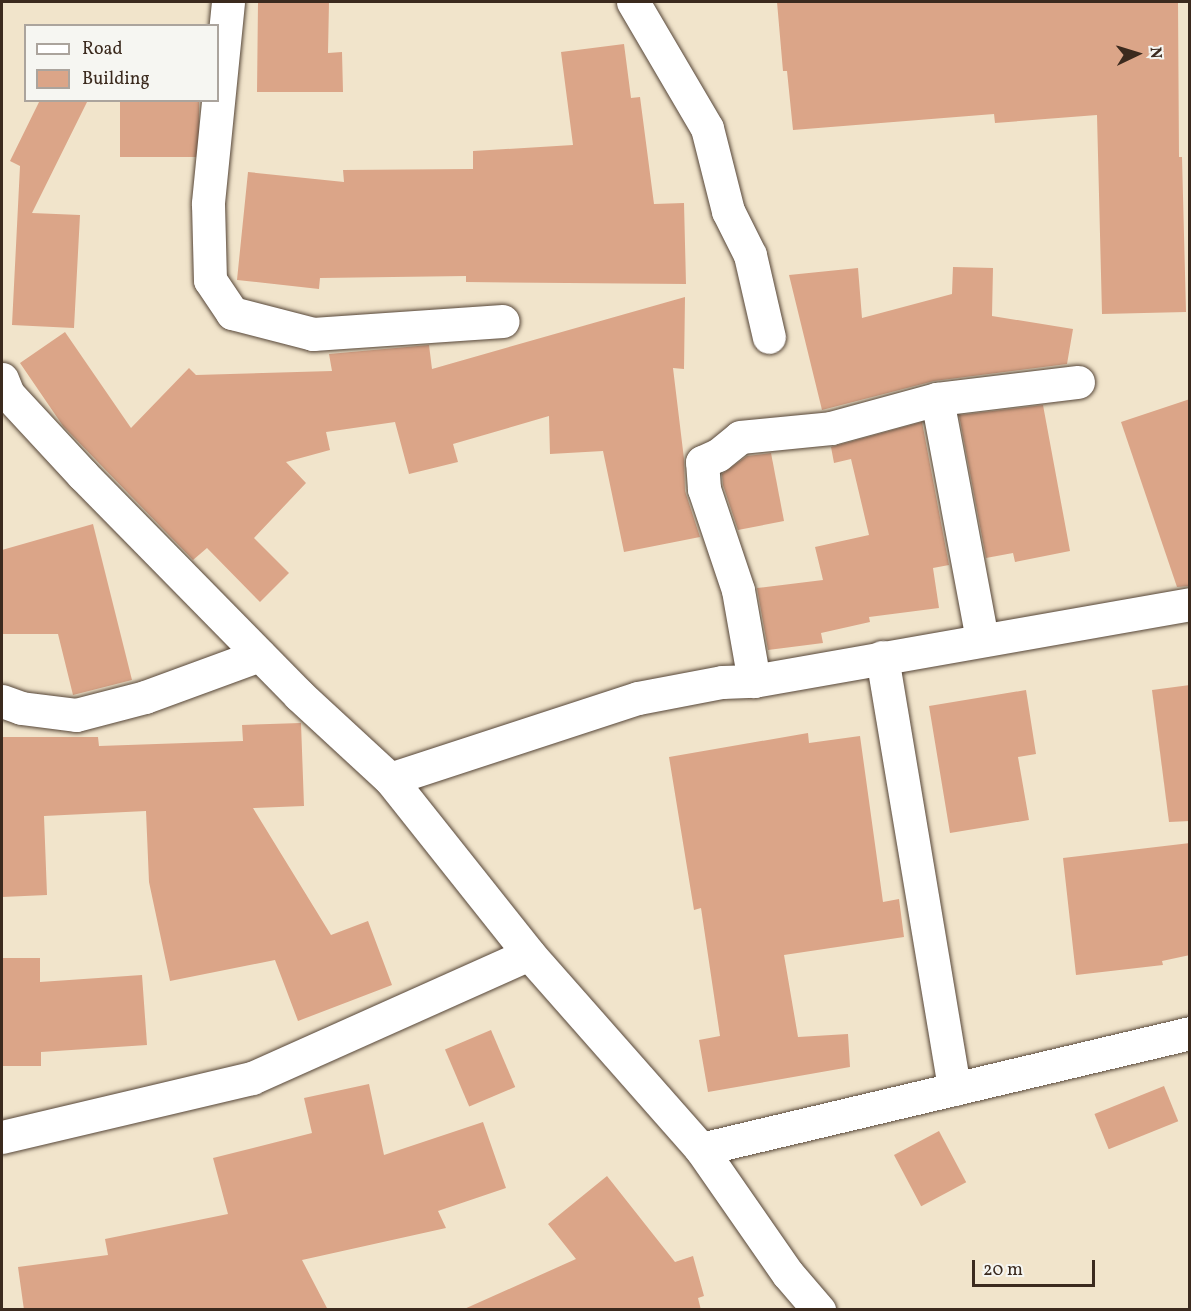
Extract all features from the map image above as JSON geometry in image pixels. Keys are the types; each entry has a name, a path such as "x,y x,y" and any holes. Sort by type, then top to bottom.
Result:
{"street":[{"path":"219,93 228,2"},
{"path":"633,2 707,128 729,211 750,255 769,337"},
{"path":"218,102 208,204 210,280 232,313 313,334 503,321"},
{"path":"2,379 8,394 53,443 260,656 390,779 529,954 701,1149 788,1274 819,1310"},
{"path":"754,681 738,590 704,489 702,462 718,455 740,437 831,428 937,399 1078,382"},
{"path":"937,399 982,639"},
{"path":"390,779 638,698 722,682 754,681 1190,604"},
{"path":"2,701 21,708 76,715 145,698 260,656"},
{"path":"882,657 954,1089"},
{"path":"2,1137 252,1078 529,954"},
{"path":"701,1149 1190,1033"}],"building":[{"path":"258,2 329,2 328,53 342,52 343,92 257,92"},
{"path":"777,2 1178,2 1179,157 1182,157 1186,312 1102,314 1097,115 995,123 994,114 793,130 787,71 783,71"},
{"path":"624,44 631,98 640,97 654,204 684,203 686,284 466,282 466,276 320,278 319,289 237,280 248,172 344,182 343,170 473,169 473,151 573,145 561,52"},
{"path":"39,102 87,102 32,213 80,215 74,328 12,325 20,166 10,161"},
{"path":"120,102 199,102 199,157 120,157"},
{"path":"953,267 993,268 992,316 1073,329 1067,364 934,381 822,410 789,275 858,268 862,318 952,294"},
{"path":"685,297 684,369 673,368 684,459 685,491 700,537 624,552 603,451 550,454 549,416 453,444 458,462 409,474 395,422 326,432 330,450 286,462 306,483 254,538 289,573 260,602 207,548 193,560 63,426 20,363 65,332 131,428 189,368 196,375 332,371 329,354 429,345 432,369"},
{"path":"1190,399 1190,586 1177,587 1121,422"},
{"path":"1043,405 1070,551 1015,562 1013,553 986,558 959,415"},
{"path":"922,422 949,565 933,568 939,608 869,617 870,622 821,633 823,643 768,650 757,588 823,580 815,547 869,535 851,459 834,463 831,447"},
{"path":"771,453 784,521 738,530 723,485 722,474 747,456"},
{"path":"93,524 132,680 73,695 58,634 2,634 2,550"},
{"path":"1190,685 1190,821 1169,822 1152,690"},
{"path":"1026,690 1036,754 1018,757 1029,820 950,833 929,706"},
{"path":"301,723 304,806 253,808 331,935 368,921 392,985 298,1021 275,960 170,981 149,882 146,811 44,816 47,895 2,897 2,737 98,737 99,746 243,741 242,725"},
{"path":"808,733 809,743 860,736 883,902 899,899 904,937 784,955 798,1037 848,1034 850,1067 708,1092 699,1040 720,1036 701,908 694,910 669,757"},
{"path":"1190,843 1190,955 1162,961 1163,965 1076,975 1063,858"},
{"path":"2,958 40,958 40,982 142,975 147,1045 41,1052 41,1066 2,1066"},
{"path":"491,1030 515,1087 469,1107 445,1050"},
{"path":"369,1084 384,1155 483,1122 506,1188 438,1211 446,1228 302,1260 328,1310 24,1310 18,1267 108,1255 105,1239 228,1214 213,1158 312,1133 304,1098"},
{"path":"1164,1086 1178,1121 1109,1149 1094,1114"},
{"path":"939,1131 966,1182 921,1206 894,1155"},
{"path":"607,1176 675,1262 693,1256 704,1296 698,1298 701,1310 462,1310 576,1259 548,1224"}]}
